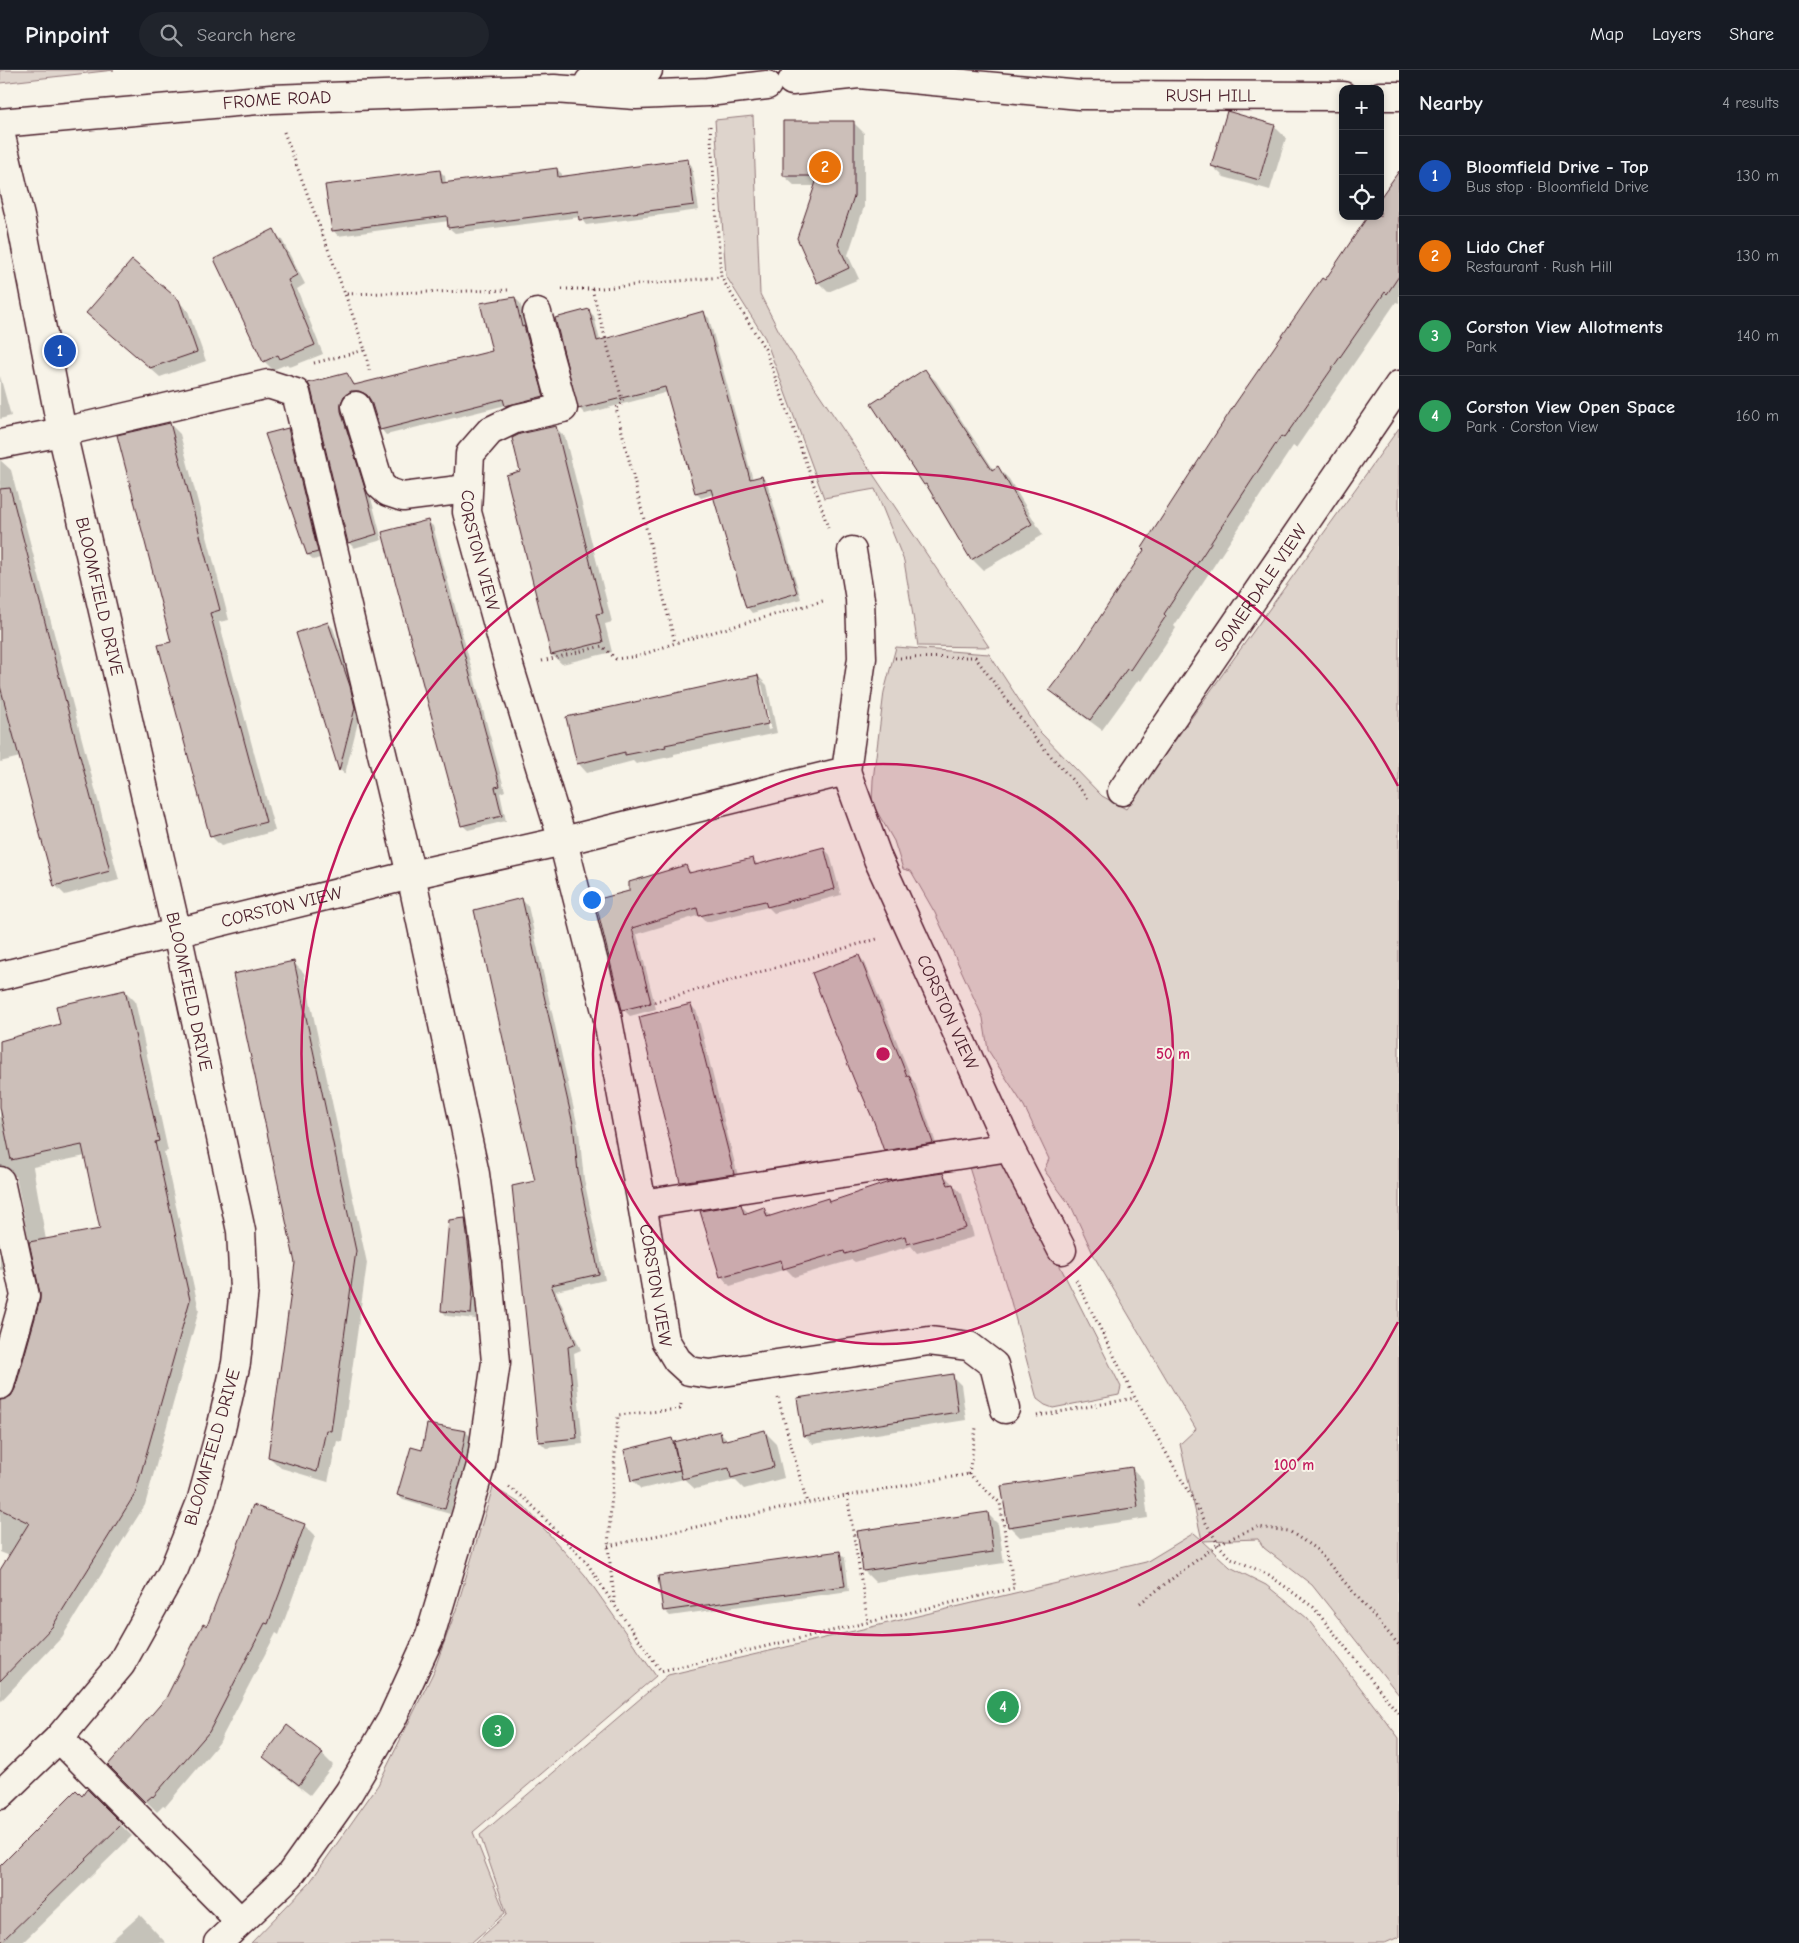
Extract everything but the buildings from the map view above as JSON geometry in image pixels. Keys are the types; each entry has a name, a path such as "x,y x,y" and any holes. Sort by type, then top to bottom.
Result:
{"street":[{"name":"FROME ROAD","path":"554,89 648,70"},
{"path":"728,70 748,82 790,79"},
{"name":"RUSH HILL","path":"982,70 1080,95"},
{"name":"RUSH HILL","path":"790,79 859,74 1080,95 1339,96"},
{"name":"FROME ROAD","path":"0,124 271,98 554,89 636,95 708,92 790,79"},
{"path":"1384,96 1399,96"},
{"name":"BLOOMFIELD DRIVE","path":"0,132 21,221 62,432 177,933 241,1231 244,1289 236,1363 221,1429 201,1502 174,1569 121,1664 60,1738 0,1795"},
{"name":"CORSTON VIEW","path":"537,313 563,408 515,419 490,432 470,454 467,512 510,669 563,841 607,1015 665,1340 676,1360 689,1371"},
{"path":"0,444 62,432 268,384 296,393 411,875 476,1174 487,1263 496,1362 481,1465 430,1636 392,1719 348,1792 290,1875 218,1943"},
{"name":"SOMERDALE VIEW","path":"1122,791 1399,385"},
{"path":"356,406 380,485 388,492 403,497 467,489"},
{"name":"CORSTON VIEW","path":"852,551 860,599 862,658 846,770 878,859 1009,1147 1062,1250"},
{"name":"CORSTON VIEW","path":"0,976 411,875 563,841 846,770"},
{"path":"642,1204 1009,1147"},
{"path":"0,1180 25,1296 0,1385"},
{"path":"689,1371 710,1374 928,1341 969,1346 994,1366 1005,1409"},
{"path":"60,1738 240,1922"}],"path":[{"path":"708,92 720,277 765,349 829,530 852,551"},
{"path":"271,98 345,294 365,350 372,379"},
{"path":"557,289 592,289 720,277"},
{"path":"592,289 623,403 616,408 675,643"},
{"path":"345,294 511,290"},
{"path":"268,384 289,369 365,350"},
{"path":"510,669 602,646 616,659 639,656 675,643 858,591"},
{"path":"862,658 975,657 1035,738 1105,817 1122,791"},
{"path":"607,1015 911,930"},
{"path":"1062,1250 1135,1398 1218,1544 1229,1557 1269,1575 1313,1607 1399,1714"},
{"path":"769,1366 807,1503"},
{"path":"615,1606 608,1546 618,1416 680,1409 689,1371"},
{"path":"1037,1416 1135,1398"},
{"path":"969,1474 976,1426 984,1425"},
{"path":"481,1465 527,1500 587,1563 661,1672 1014,1588 1000,1503 969,1474"},
{"path":"608,1546 807,1503 969,1474"},
{"path":"848,1496 868,1622"},
{"path":"1140,1604 1218,1544 1258,1527 1289,1531 1316,1549 1399,1645"}],"shaded area":[{"path":"0,70 114,70 0,83"},
{"path":"753,116 760,294 785,343 989,647 918,646 904,561 875,489 824,498 765,338 726,276 715,120"},
{"path":"1399,428 1399,1695 1312,1585 1264,1548 1258,1539 1202,1541 1230,1567 1266,1585 1307,1618 1399,1738 1399,1937 1385,1943 475,1943 507,1914 480,1835 668,1675 1146,1562 1194,1533 1202,1540 1180,1444 1196,1429 1095,1258 1072,1208 1044,1170 1049,1159 1024,1106 988,1050 983,1018 935,913 911,871 903,869 894,841 872,803 884,692 896,647 989,654 1040,732 1102,796 1126,809"},
{"path":"999,1157 1008,1163 1121,1387 1119,1395 1053,1408 1037,1399 1010,1298 968,1164"},
{"path":"493,1487 524,1506 585,1575 656,1676 473,1832 505,1913 471,1943 251,1943 310,1882 378,1785 433,1673 456,1610"}],"place":[{"name":"Lido Chef","path":"825,167"},
{"name":"Bloomfield Drive - Top","path":"60,351"},
{"name":"Corston View Open Space","path":"1003,1707"},
{"name":"Corston View Allotments","path":"498,1731"}]}
